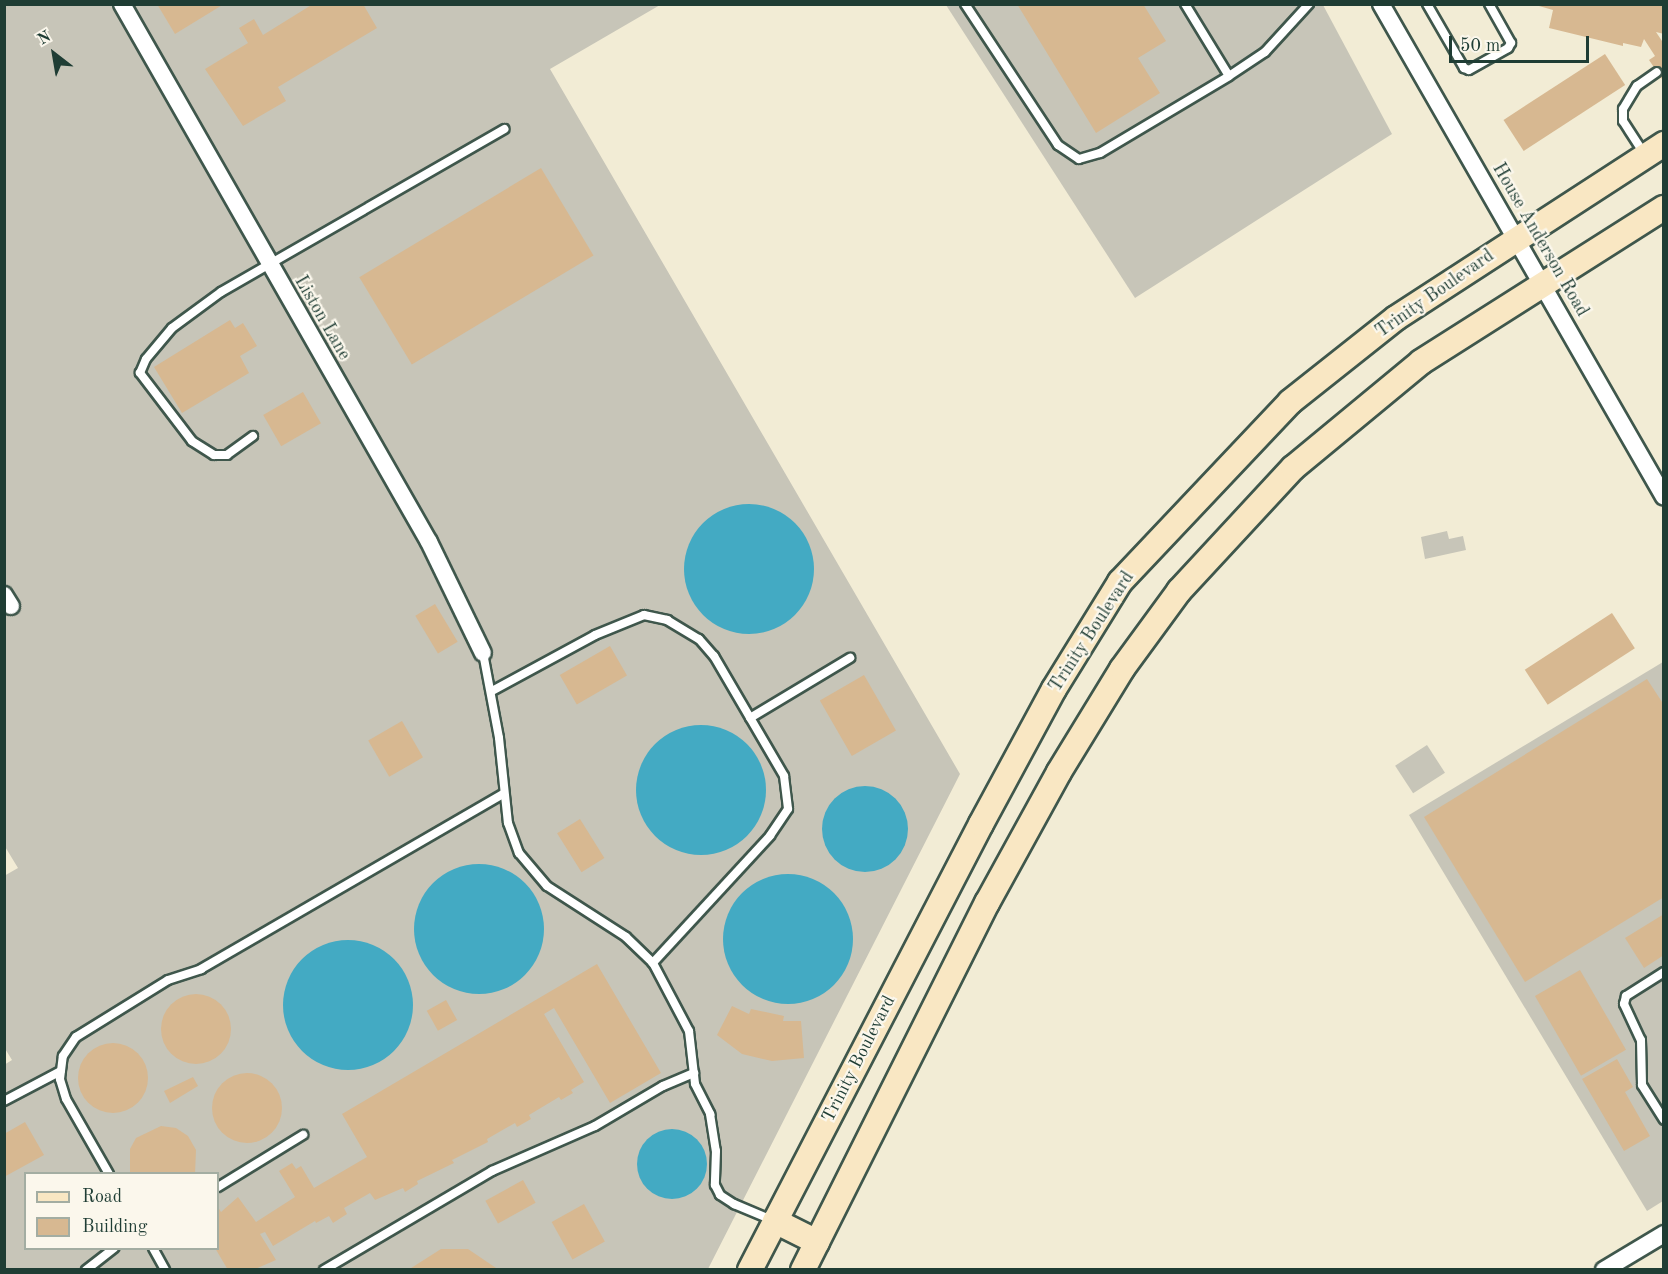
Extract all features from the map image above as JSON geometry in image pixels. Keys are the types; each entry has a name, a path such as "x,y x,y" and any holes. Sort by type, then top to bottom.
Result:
{"main road":[{"name":"Trinity Boulevard","path":"750,1269 986,814 1054,689 1120,582 1290,402 1396,318 1654,150"},
{"path":"803,1269 987,903 1059,772 1122,669 1179,591 1293,468 1421,362 1664,208"},
{"path":"775,1221 817,1242"}],"street":[{"name":"Liston Lane","path":"122,4 429,542 483,653"},
{"name":"House Anderson Road","path":"1381,4 1664,497"},
{"path":"1604,1269 1664,1234"}],"lane":[{"path":"965,4 1058,145 1079,159 1100,153 1265,52 1309,4"},
{"path":"1185,4 1229,76"},
{"path":"1427,4 1464,68 1469,70 1508,48 1511,43 1489,4"},
{"path":"1654,150 1623,121 1623,109 1637,86 1657,72"},
{"path":"254,436 227,455 214,455 192,441 140,373 146,359 172,328 222,292 505,129"},
{"path":"492,691 595,634 644,615 667,620 699,639 714,656 784,776 788,809 771,836 653,963"},
{"path":"483,653 492,691 508,823 519,853 547,886 626,937 653,963 689,1031 695,1084 710,1114 716,1151 715,1185 720,1195 775,1221"},
{"path":"750,717 850,658"},
{"path":"108,1172 66,1099 61,1071 63,1056 89,1026 168,980 201,969 503,794"},
{"path":"1664,972 1626,996 1624,1004 1641,1040 1642,1085 1664,1120"},
{"path":"4,1101 61,1071"},
{"path":"324,1269 492,1171 595,1126 663,1086 694,1074"},
{"path":"219,1186 303,1135"},
{"path":"86,1269 111,1250"},
{"path":"154,1250 165,1269"}],"shaded area":[{"path":"5,5 660,5 550,69 960,774 708,1269 5,1269 4,1065 12,1060 4,1047 4,876 18,868 4,845"},
{"path":"946,5 1323,5 1392,134 1135,298"},
{"path":"1447,531 1449,539 1463,536 1466,550 1425,559 1421,537"},
{"path":"1663,662 1663,1201 1647,1211 1409,815"},
{"path":"1427,745 1445,773 1413,793 1395,766"}],"water":[{"path":"749,504 774,509 795,523 809,544 814,569 809,594 795,615 774,629 749,634 724,629 703,615 689,594 684,569 689,544 703,523 724,509"},
{"path":"701,725 726,730 747,744 761,765 766,790 761,815 747,836 726,850 701,855 676,850 655,836 641,815 636,790 641,765 655,744 676,730"},
{"path":"865,786 889,793 901,805 908,829 901,853 889,865 865,872 841,865 829,853 822,829 829,805 841,793"},
{"path":"479,864 504,869 525,883 539,904 544,929 539,954 525,975 504,989 479,994 454,989 433,975 419,954 414,929 419,904 433,883 454,869"},
{"path":"788,874 813,879 834,893 848,914 853,939 848,964 834,985 813,999 788,1004 763,999 742,985 728,964 723,939 728,914 742,893 763,879"},
{"path":"348,940 373,945 394,959 408,980 413,1005 408,1030 394,1051 373,1065 348,1070 323,1065 302,1051 288,1030 283,1005 288,980 302,959 323,945"},
{"path":"672,1129 685,1132 697,1139 704,1151 707,1164 704,1177 697,1189 685,1196 672,1199 659,1196 647,1189 640,1177 637,1164 640,1151 647,1139 659,1132"}],"building":[{"path":"157,4 224,4 175,34"},
{"path":"313,4 363,4 377,28 278,87 286,101 243,126 205,69 248,43 239,28 254,19 263,35"},
{"path":"1017,4 1143,4 1166,41 1138,58 1160,93 1096,133"},
{"path":"1532,4 1664,4 1664,34 1656,32 1664,44 1664,82 1649,60 1655,56 1644,39 1641,47 1623,43 1623,46 1549,28 1553,10"},
{"path":"1605,54 1625,85 1524,151 1504,120"},
{"path":"541,168 594,255 412,365 359,277"},
{"path":"230,320 235,328 243,323 257,346 240,356 249,373 182,413 154,367"},
{"path":"303,392 321,423 281,446 263,415"},
{"path":"435,604 458,642 438,654 415,616"},
{"path":"1612,613 1635,648 1548,705 1525,670"},
{"path":"610,646 627,675 577,704 560,675"},
{"path":"864,675 896,730 852,756 820,700"},
{"path":"1647,679 1664,705 1664,897 1525,982 1424,817"},
{"path":"402,721 423,757 389,777 368,740"},
{"path":"580,819 604,858 581,872 557,833"},
{"path":"1664,914 1664,955 1644,968 1625,938"},
{"path":"597,964 661,1073 610,1103 554,1008 544,1014 584,1082 571,1090 573,1093 561,1100 559,1097 529,1115 531,1119 517,1127 515,1123 487,1139 488,1142 452,1160 454,1163 417,1181 418,1184 405,1192 403,1188 375,1200 370,1193 344,1208 347,1214 333,1223 329,1216 316,1223 315,1221 273,1246 265,1232 260,1234 276,1260 253,1270 228,1270 216,1250 219,1250 219,1209 221,1212 238,1197 256,1222 295,1197 279,1171 292,1163 296,1169 301,1166 314,1188 367,1157 342,1114"},
{"path":"1580,970 1626,1050 1581,1076 1535,996"},
{"path":"196,994 209,997 221,1004 228,1016 231,1029 228,1042 221,1054 209,1061 196,1064 183,1061 171,1054 164,1042 161,1029 164,1016 171,1004 183,997"},
{"path":"446,1000 457,1020 438,1031 427,1011"},
{"path":"732,1006 749,1014 751,1009 784,1016 783,1021 801,1021 804,1058 772,1061 742,1054 717,1035"},
{"path":"113,1043 126,1046 138,1053 145,1065 148,1078 145,1091 138,1103 126,1110 113,1113 100,1110 88,1103 81,1091 78,1078 81,1065 88,1053 100,1046"},
{"path":"1617,1059 1633,1087 1625,1092 1650,1136 1624,1151 1582,1079"},
{"path":"247,1073 260,1076 272,1083 279,1095 282,1108 279,1121 272,1133 260,1140 247,1143 234,1140 222,1133 215,1121 212,1108 215,1095 222,1083 234,1076"},
{"path":"193,1077 198,1086 170,1103 164,1091"},
{"path":"25,1122 44,1155 4,1177 4,1134"},
{"path":"161,1126 176,1128 188,1136 196,1150 195,1172 130,1172 130,1149 136,1138"},
{"path":"523,1180 536,1203 498,1224 485,1201"},
{"path":"584,1204 605,1242 572,1260 552,1222"},
{"path":"441,1249 468,1249 499,1270 408,1270"}]}
